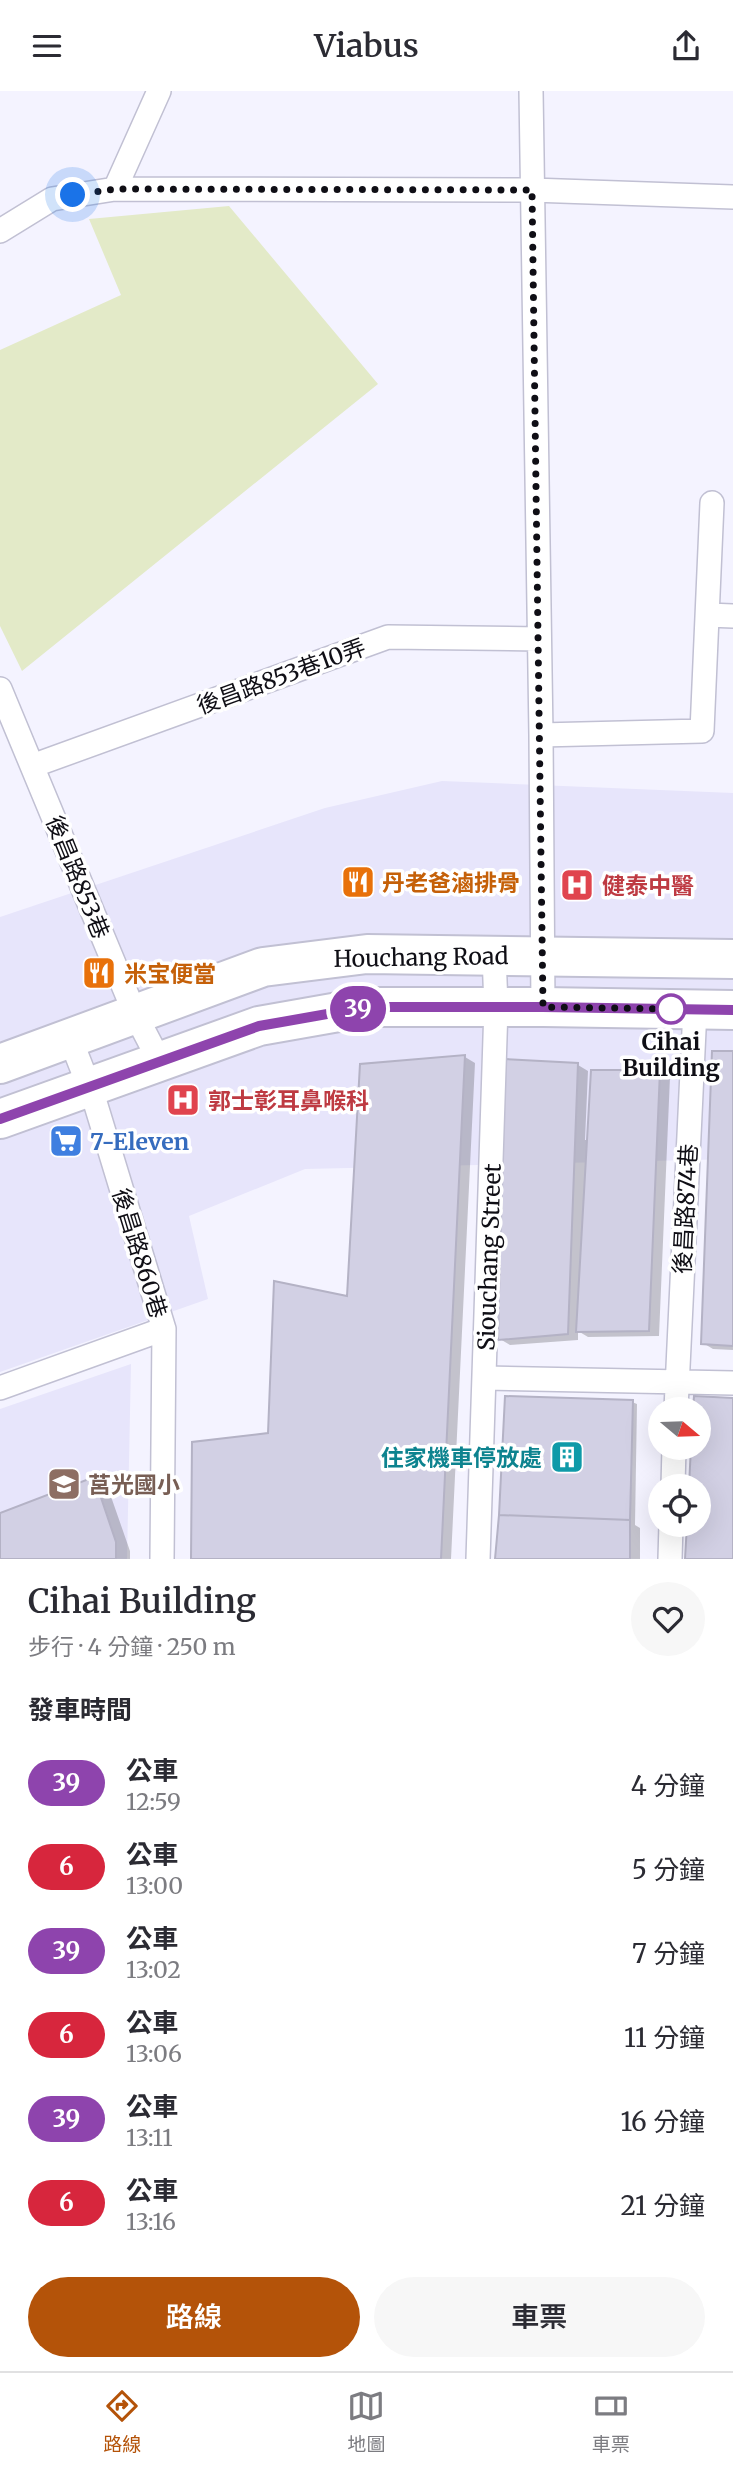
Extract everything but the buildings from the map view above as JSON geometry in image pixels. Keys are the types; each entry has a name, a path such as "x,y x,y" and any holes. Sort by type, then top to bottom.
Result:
{"main road":[{"name":"Houchang Road","path":"0,1064 263,967 367,954 733,959"},
{"path":"0,1119 259,1026 367,1007 733,1010"}],"lane":[{"path":"115,189 159,91"},
{"path":"531,91 543,1007"},
{"path":"0,231 52,199 115,189 532,190 733,197"},
{"path":"541,735 702,731 712,503"},
{"path":"708,615 733,616"},
{"name":"後昌路853巷10弄","path":"32,766 388,637 539,639"},
{"name":"後昌路853巷","path":"0,689 135,1014 160,1062"},
{"name":"Siouchang Street","path":"478,1559 496,1007 494,954"},
{"name":"後昌路874巷","path":"676,1397 695,1009"},
{"name":"後昌路860巷","path":"71,1038 89,1087 164,1329 162,1559"},
{"path":"0,1388 164,1329"},
{"path":"485,1378 733,1383"},
{"path":"670,1559 671,1537"}],"shaded area":[{"path":"442,781 733,793 733,1159 305,1169 189,1216 208,1299 0,1372 0,917 325,808"},
{"name":"莒光國小","path":"131,1364 127,1559 0,1559 0,1409"}],"green space":[{"path":"229,206 378,384 22,671 0,626 0,350 121,295 89,219"}],"bus line":[{"name":"39","path":"0,1119 259,1026 367,1007 733,1010"}],"place":[{"name":"丹老爸滷排骨","path":"358,882"},
{"name":"健泰中醫","path":"577,885"},
{"name":"米宝便當","path":"99,973"},
{"name":"Cihai Building","path":"671,1009"},
{"name":"郭士彰耳鼻喉科","path":"183,1100"},
{"name":"7-Eleven","path":"66,1141"},
{"name":"住家機車停放處","path":"567,1457"},
{"name":"莒光國小","path":"64,1484"}],"route":[{"path":"73,195 115,189 532,190 543,1007 671,1009"}]}
